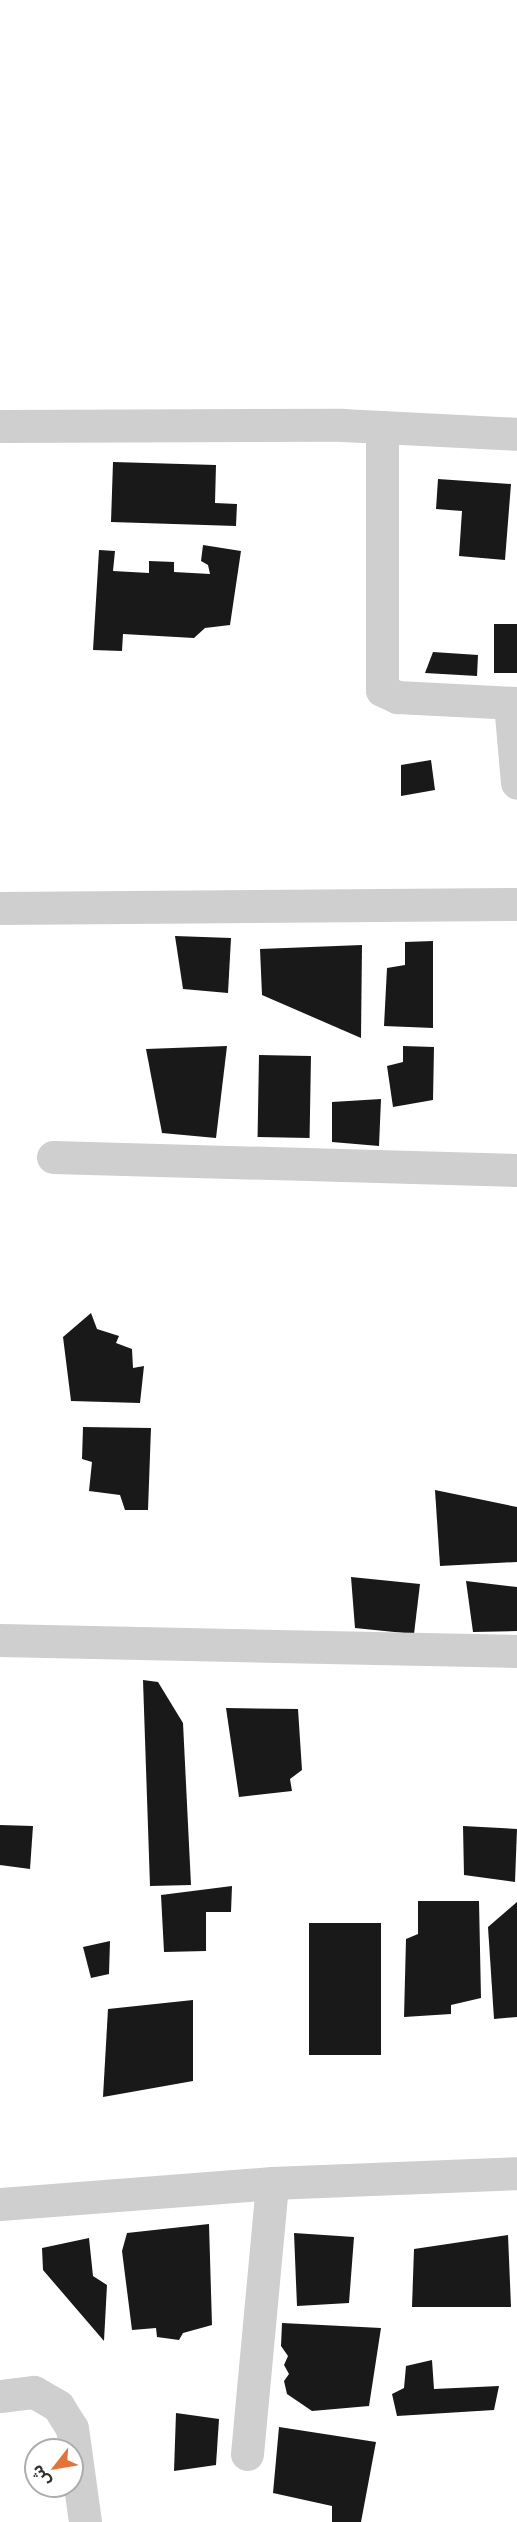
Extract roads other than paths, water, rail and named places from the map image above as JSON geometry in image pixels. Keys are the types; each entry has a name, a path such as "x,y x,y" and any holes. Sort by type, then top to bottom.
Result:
{"street":[{"path":"0,426 382,427 517,434"},
{"path":"382,427 382,690 397,697 513,703 517,783"},
{"path":"0,908 517,904"},
{"path":"53,1157 517,1170"},
{"path":"0,1640 517,1651"},
{"path":"0,2204 272,2183 517,2173"},
{"path":"248,2454 272,2183"},
{"path":"0,2396 34,2392 58,2406 72,2428 85,2522"}]}
